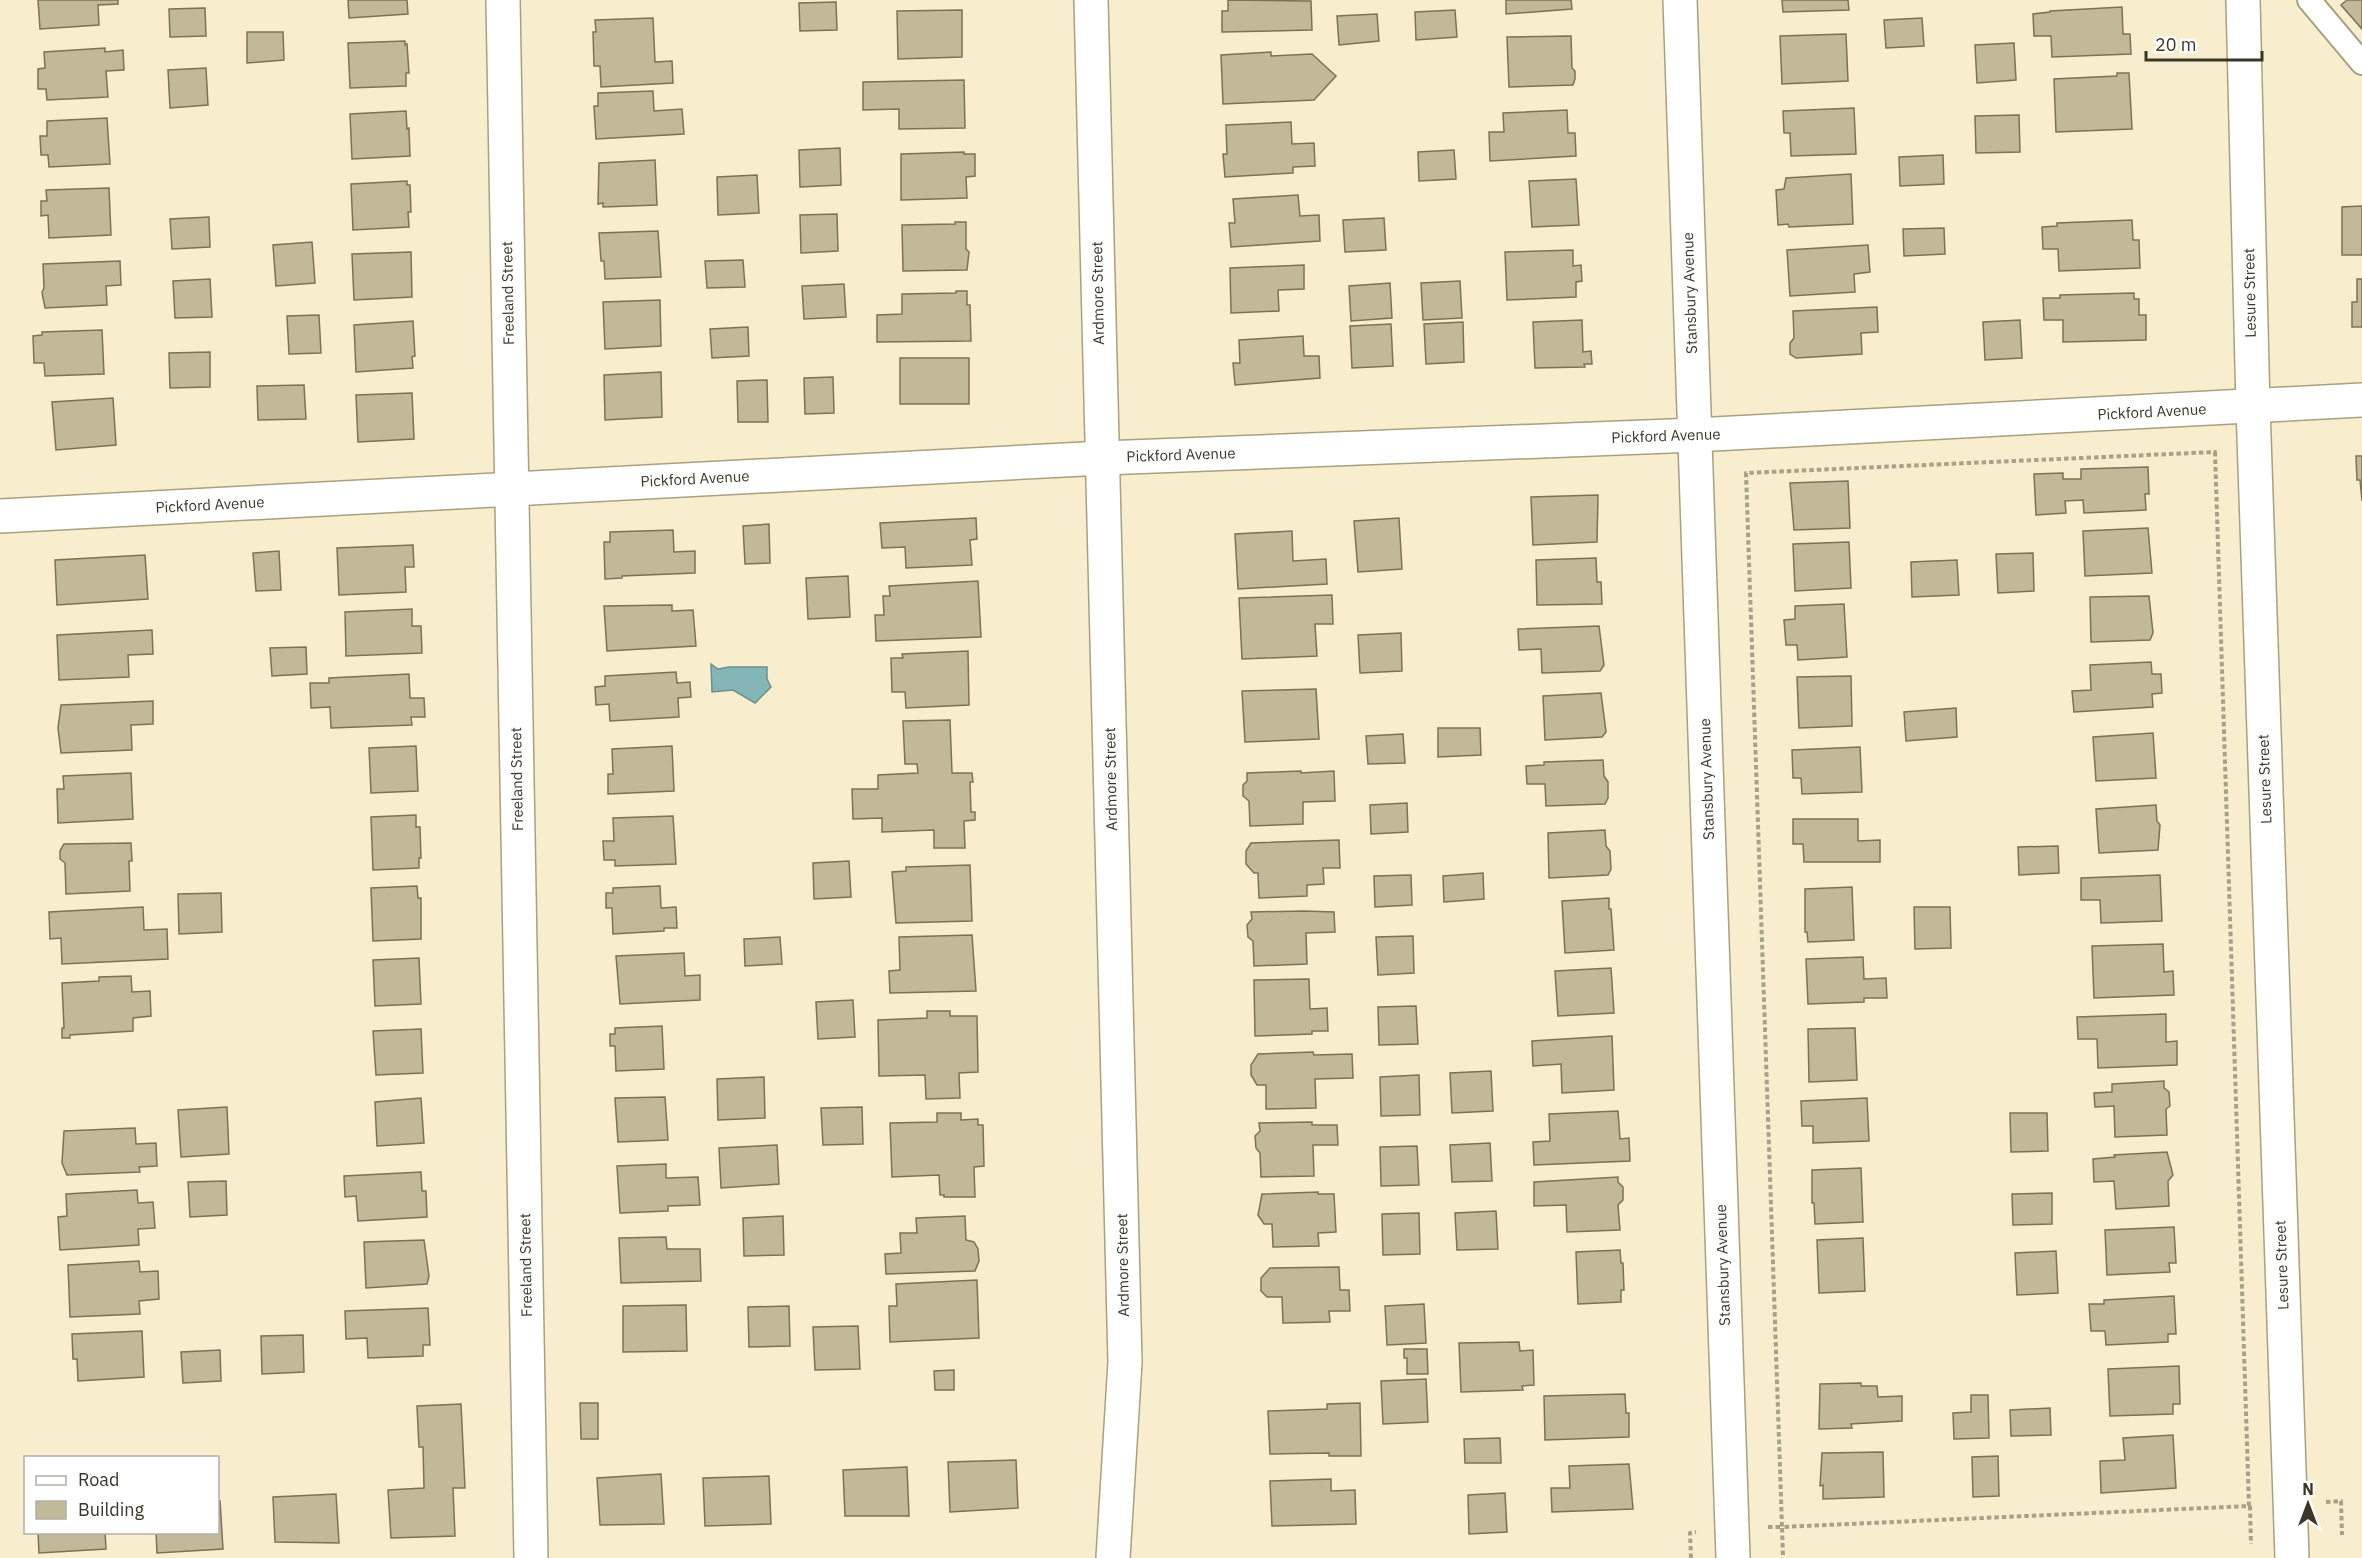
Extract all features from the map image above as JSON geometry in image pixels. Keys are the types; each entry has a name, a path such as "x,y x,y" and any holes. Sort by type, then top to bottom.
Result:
{"street":[{"name":"Freeland Street","path":"502,0 531,1558"},
{"name":"Ardmore Street","path":"1091,0 1125,1362 1113,1558"},
{"name":"Stansbury Avenue","path":"1680,0 1733,1558"},
{"name":"Lesure Street","path":"2243,0 2253,407 2292,1558"},
{"name":"Pickford Avenue","path":"0,516 1102,458 1695,435 2362,400"}],"lane":[{"path":"2309,0 2362,63"}],"path":[{"path":"1765,1528 1782,1527 2249,1506 2215,452 1746,473 1782,1527 1784,1558"},
{"path":"2322,1502 2341,1501 2342,1535"},
{"path":"1690,1533 1691,1558"}],"water":[{"path":"711,664 718,669 767,667 767,679 771,687 755,703 733,690 712,692"}],"building":[{"path":"38,0 118,0 118,4 98,5 99,25 40,29"},
{"path":"348,0 407,0 408,14 349,18"},
{"path":"1228,0 1311,1 1312,30 1222,32 1222,11 1228,11"},
{"path":"1506,0 1571,0 1572,9 1506,14"},
{"path":"1782,0 1848,0 1849,10 1783,12"},
{"path":"2347,0 2362,0 2362,29 2341,5"},
{"path":"836,2 837,30 800,31 799,3"},
{"path":"2122,7 2123,34 2130,34 2131,54 2052,57 2051,36 2034,36 2033,14"},
{"path":"205,8 206,36 170,37 169,9"},
{"path":"962,10 962,57 898,59 897,11"},
{"path":"1455,10 1457,37 1416,40 1415,12"},
{"path":"1377,14 1379,41 1339,45 1337,16"},
{"path":"653,18 655,62 672,61 673,83 601,87 600,66 594,66 595,20"},
{"path":"1922,18 1924,46 1886,48 1884,20"},
{"path":"247,32 283,32 284,60 247,63"},
{"path":"1846,34 1848,81 1782,84 1780,36"},
{"path":"1571,36 1572,68 1575,71 1573,85 1509,87 1507,37"},
{"path":"405,41 409,73 406,73 406,86 350,88 348,43"},
{"path":"2014,43 2016,80 1977,83 1975,45"},
{"path":"105,48 105,52 123,50 124,70 106,71 108,97 47,100 46,89 38,89 38,69 45,68 44,52"},
{"path":"1271,52 1271,56 1312,54 1336,76 1314,100 1223,104 1221,55"},
{"path":"206,68 208,105 170,108 168,70"},
{"path":"2117,73 2129,73 2132,129 2056,132 2054,79 2117,76"},
{"path":"964,80 965,128 899,129 899,109 863,110 863,82"},
{"path":"653,91 654,111 682,109 684,134 596,139 594,106 598,106 598,93"},
{"path":"1854,108 1856,154 1791,156 1790,133 1784,133 1783,111"},
{"path":"1567,110 1568,133 1575,133 1576,156 1490,161 1489,132 1504,132 1503,113"},
{"path":"406,111 410,156 352,159 350,114"},
{"path":"2019,115 2020,152 1976,153 1975,116"},
{"path":"107,118 110,164 49,167 48,155 41,155 40,136 47,136 47,121"},
{"path":"1291,122 1292,144 1314,143 1315,166 1293,167 1293,173 1225,177 1223,154 1227,154 1226,125"},
{"path":"840,148 841,185 800,187 799,150"},
{"path":"1454,150 1456,179 1419,181 1418,152"},
{"path":"964,152 964,154 975,154 975,176 966,177 967,198 901,200 901,154"},
{"path":"1943,155 1944,184 1900,186 1899,157"},
{"path":"655,160 657,205 603,207 603,203 598,204 599,163"},
{"path":"1851,174 1853,224 1789,227 1788,224 1778,225 1776,190 1784,189 1786,178"},
{"path":"757,175 759,213 718,215 717,177"},
{"path":"1576,179 1579,225 1532,227 1529,181"},
{"path":"407,181 407,185 410,185 409,227 353,230 351,184"},
{"path":"109,188 111,235 49,238 48,215 41,216 41,201 47,201 46,190"},
{"path":"1298,195 1300,216 1319,215 1320,241 1231,247 1229,223 1235,223 1233,199"},
{"path":"2362,206 2362,255 2342,255 2342,207"},
{"path":"837,214 838,251 801,253 800,215"},
{"path":"209,217 210,247 172,249 170,219"},
{"path":"1384,218 1386,250 1345,252 1343,220"},
{"path":"2132,220 2133,240 2139,240 2140,268 2059,271 2058,249 2043,249 2042,227 2057,226 2057,223"},
{"path":"955,222 966,222 966,249 969,252 967,270 903,271 902,225 955,224"},
{"path":"1944,228 1945,254 1904,256 1903,229"},
{"path":"658,231 661,277 605,279 599,233"},
{"path":"312,242 315,283 276,286 273,245"},
{"path":"1868,245 1870,272 1854,274 1855,292 1790,296 1787,250"},
{"path":"1573,250 1573,266 1581,265 1582,281 1576,282 1576,297 1507,300 1505,252"},
{"path":"411,252 412,297 354,300 352,254"},
{"path":"743,260 745,287 707,288 705,261"},
{"path":"120,261 121,285 106,286 107,305 45,308 42,292 44,288 43,264"},
{"path":"1304,265 1304,289 1278,290 1279,311 1231,313 1230,268"},
{"path":"210,279 212,317 175,318 173,281"},
{"path":"2357,279 2362,279 2362,327 2352,327 2352,302 2357,302"},
{"path":"1460,281 1462,318 1423,320 1421,283"},
{"path":"1390,283 1392,318 1351,321 1349,286"},
{"path":"844,284 846,317 804,319 802,286"},
{"path":"956,291 967,291 967,305 970,305 971,341 877,342 877,315 902,314 902,294 956,293"},
{"path":"2134,293 2134,299 2139,299 2139,315 2146,315 2146,340 2063,342 2063,320 2044,320 2043,298 2060,298 2060,295"},
{"path":"660,300 661,346 605,349 603,302"},
{"path":"1877,307 1878,332 1861,333 1862,354 1796,358 1790,354 1790,343 1794,338 1793,311"},
{"path":"319,315 321,353 289,354 287,316"},
{"path":"1582,320 1583,352 1591,351 1592,364 1584,364 1585,367 1535,368 1533,322"},
{"path":"2020,320 2022,358 1985,360 1983,322"},
{"path":"413,321 415,356 412,357 413,368 356,372 354,325"},
{"path":"1463,322 1464,362 1426,364 1424,324"},
{"path":"1391,324 1393,366 1352,368 1350,326"},
{"path":"748,327 749,356 712,358 710,329"},
{"path":"102,330 104,374 45,376 44,363 34,363 33,336 42,335 42,332"},
{"path":"1303,336 1304,356 1319,356 1320,378 1235,385 1233,363 1240,363 1239,340"},
{"path":"210,352 210,387 170,388 169,353"},
{"path":"900,358 969,358 969,404 900,404"},
{"path":"661,372 662,417 605,420 604,375"},
{"path":"833,377 834,413 805,414 804,378"},
{"path":"767,380 768,422 738,422 737,381"},
{"path":"304,385 306,419 258,420 257,386"},
{"path":"412,393 414,439 358,442 356,395"},
{"path":"113,398 116,445 56,450 52,402"},
{"path":"2356,456 2362,456 2362,501 2360,480 2357,480"},
{"path":"2148,467 2149,494 2145,494 2146,510 2084,513 2083,500 2065,501 2066,513 2036,515 2034,474 2063,473 2063,479 2081,479 2081,469"},
{"path":"1848,481 1850,528 1794,530 1790,483"},
{"path":"1598,495 1597,542 1533,545 1531,497"},
{"path":"976,518 977,539 970,540 972,565 906,568 905,547 882,548 880,523"},
{"path":"1399,518 1402,569 1358,572 1354,521"},
{"path":"769,524 770,563 745,564 743,526"},
{"path":"2148,528 2152,573 2085,576 2083,531"},
{"path":"673,530 674,552 695,551 695,573 622,576 622,578 605,579 604,542 610,542 610,532"},
{"path":"1292,531 1293,561 1326,559 1327,584 1238,589 1235,534"},
{"path":"1849,542 1851,588 1795,591 1793,544"},
{"path":"413,545 414,567 405,567 406,592 339,595 337,548"},
{"path":"279,551 281,590 256,591 253,553"},
{"path":"2033,553 2034,591 1998,593 1996,554"},
{"path":"145,555 148,599 57,605 55,560"},
{"path":"1596,558 1597,582 1601,582 1602,604 1537,605 1536,560"},
{"path":"1957,560 1959,595 1912,597 1911,562"},
{"path":"848,576 850,617 808,619 806,578"},
{"path":"978,581 981,637 876,641 875,615 884,615 883,596 890,596 889,586"},
{"path":"1332,595 1333,624 1315,624 1317,656 1242,659 1239,598"},
{"path":"2149,596 2153,633 2150,640 2091,642 2090,597"},
{"path":"1844,604 1847,657 1798,660 1797,645 1786,645 1784,620 1795,619 1795,606"},
{"path":"672,605 672,611 693,610 696,646 607,651 604,606"},
{"path":"412,609 412,626 421,626 422,653 346,656 345,612"},
{"path":"1599,626 1604,665 1600,671 1542,673 1541,649 1519,650 1518,629"},
{"path":"152,630 153,654 128,655 129,677 59,680 57,635"},
{"path":"1401,633 1402,671 1360,673 1358,635"},
{"path":"306,647 307,674 272,676 270,648"},
{"path":"968,651 969,705 906,708 905,692 892,692 891,658 903,658 902,654"},
{"path":"2151,662 2152,674 2161,674 2162,693 2152,694 2153,707 2074,712 2072,691 2091,690 2090,665"},
{"path":"676,672 677,683 690,682 691,697 678,698 679,717 610,721 609,704 596,705 595,687 605,686 605,676"},
{"path":"409,674 410,698 424,698 425,717 411,717 412,725 331,728 330,707 311,708 310,683 329,683 329,678"},
{"path":"1851,676 1852,726 1799,728 1797,677"},
{"path":"1316,689 1319,739 1245,742 1242,691"},
{"path":"1601,693 1606,732 1602,737 1545,740 1543,696"},
{"path":"153,701 153,724 131,725 132,750 61,753 58,728 61,705"},
{"path":"1956,708 1957,737 1906,741 1904,712"},
{"path":"950,720 952,773 972,773 971,812 975,812 975,820 964,821 965,848 934,848 934,830 882,832 882,818 853,819 852,789 878,789 878,775 918,773 917,764 905,764 903,721"},
{"path":"1438,728 1480,728 1481,755 1438,757"},
{"path":"2153,733 2156,778 2096,781 2093,737"},
{"path":"1403,734 1405,763 1368,764 1366,736"},
{"path":"416,746 418,791 371,793 369,748"},
{"path":"672,746 674,791 608,794 608,774 613,774 612,749"},
{"path":"1860,747 1862,792 1802,794 1801,778 1793,778 1792,750"},
{"path":"1603,760 1604,776 1608,782 1608,798 1605,804 1546,806 1545,784 1527,784 1526,766 1544,765 1544,762"},
{"path":"1301,771 1301,773 1334,771 1335,801 1303,802 1303,824 1250,826 1249,801 1243,796 1243,785 1247,781 1247,773"},
{"path":"131,773 133,819 58,823 57,789 64,789 63,776"},
{"path":"1407,803 1408,832 1371,834 1370,805"},
{"path":"2156,805 2157,821 2160,825 2158,850 2099,853 2096,809"},
{"path":"416,815 416,827 420,827 419,868 373,870 371,817"},
{"path":"673,816 676,864 615,866 615,860 604,860 603,841 614,841 613,818"},
{"path":"1793,819 1858,819 1858,841 1880,840 1880,862 1804,862 1803,844 1793,844"},
{"path":"1605,830 1606,846 1610,851 1611,869 1608,875 1549,878 1548,833"},
{"path":"1339,840 1340,868 1323,868 1324,884 1307,885 1307,896 1259,898 1258,873 1254,873 1246,864 1246,851 1251,843"},
{"path":"131,843 130,891 66,894 65,863 60,859 60,851 64,844"},
{"path":"2058,846 2059,873 2019,875 2018,847"},
{"path":"849,861 851,897 814,899 813,863"},
{"path":"970,865 972,921 896,923 892,872 906,871 906,867"},
{"path":"1483,873 1484,899 1444,902 1443,876"},
{"path":"1411,875 1412,905 1375,907 1374,876"},
{"path":"2160,875 2162,921 2101,923 2100,900 2081,900 2081,878"},
{"path":"417,886 418,898 421,898 421,939 373,941 371,888"},
{"path":"660,886 661,908 676,907 677,928 613,934 612,908 606,908 606,893 613,893 613,888"},
{"path":"1852,887 1854,940 1808,942 1807,932 1805,932 1805,889"},
{"path":"221,893 222,932 179,934 178,894"},
{"path":"1609,898 1614,950 1565,953 1562,901"},
{"path":"143,907 144,930 167,929 168,959 62,964 61,938 50,939 49,912"},
{"path":"1914,907 1950,907 1951,948 1915,949"},
{"path":"1251,912 1334,912 1335,932 1306,933 1307,964 1254,966 1253,941 1248,937 1247,925 1252,919"},
{"path":"972,935 976,991 890,993 889,971 900,970 899,937"},
{"path":"1413,936 1414,973 1378,975 1376,937"},
{"path":"780,937 782,964 745,966 744,939"},
{"path":"2163,944 2164,972 2173,971 2174,995 2094,998 2092,946"},
{"path":"684,953 685,976 700,975 700,1000 620,1004 616,956"},
{"path":"1863,957 1864,979 1886,978 1887,998 1864,998 1864,1002 1808,1004 1806,959"},
{"path":"419,958 421,1004 375,1006 373,960"},
{"path":"1611,968 1614,1013 1558,1016 1555,971"},
{"path":"131,976 132,992 150,991 151,1016 133,1018 133,1031 70,1035 70,1038 62,1038 62,1028 64,1028 62,983 99,981 99,977"},
{"path":"1309,979 1310,1009 1327,1008 1328,1031 1312,1031 1312,1034 1255,1036 1254,980"},
{"path":"853,1000 855,1037 818,1039 816,1002"},
{"path":"1416,1006 1418,1044 1379,1045 1378,1007"},
{"path":"927,1011 950,1011 950,1016 977,1016 978,1072 959,1073 960,1098 926,1099 925,1075 879,1076 878,1020 927,1018"},
{"path":"2166,1014 2166,1042 2177,1041 2177,1065 2098,1068 2097,1039 2078,1039 2077,1017"},
{"path":"662,1026 664,1069 616,1071 615,1046 610,1046 610,1034 615,1034 615,1028"},
{"path":"1855,1028 1857,1080 1809,1082 1808,1029"},
{"path":"421,1029 423,1073 376,1075 373,1031"},
{"path":"1612,1036 1614,1090 1562,1093 1561,1064 1533,1066 1532,1041"},
{"path":"1313,1052 1314,1055 1352,1054 1353,1078 1315,1079 1316,1108 1266,1109 1266,1085 1257,1085 1251,1075 1251,1065 1258,1054"},
{"path":"1491,1071 1493,1111 1452,1113 1450,1073"},
{"path":"1419,1075 1420,1115 1381,1116 1380,1077"},
{"path":"764,1077 765,1118 718,1120 717,1079"},
{"path":"2164,1081 2164,1088 2169,1092 2170,1106 2166,1109 2167,1135 2115,1137 2114,1106 2095,1107 2094,1093 2112,1092 2112,1084"},
{"path":"665,1097 668,1140 618,1142 615,1098"},
{"path":"421,1098 424,1143 377,1146 375,1102"},
{"path":"1867,1098 1869,1141 1813,1143 1813,1126 1802,1126 1801,1101"},
{"path":"227,1107 229,1154 181,1157 178,1110"},
{"path":"862,1107 863,1144 823,1145 821,1108"},
{"path":"1618,1111 1620,1139 1629,1138 1630,1161 1534,1165 1533,1142 1550,1141 1549,1114"},
{"path":"937,1113 961,1113 961,1120 978,1119 978,1125 983,1125 984,1166 974,1167 975,1197 940,1195 939,1175 892,1177 890,1123 937,1122"},
{"path":"2010,1113 2047,1113 2048,1151 2011,1152"},
{"path":"1312,1122 1312,1125 1337,1125 1338,1145 1313,1145 1314,1176 1261,1177 1260,1153 1256,1148 1255,1136 1260,1131 1259,1123"},
{"path":"135,1128 136,1144 156,1143 157,1166 139,1167 140,1172 67,1175 62,1163 64,1131"},
{"path":"1490,1143 1492,1181 1452,1182 1450,1145"},
{"path":"777,1145 779,1184 721,1188 719,1148"},
{"path":"1417,1146 1419,1185 1381,1186 1380,1147"},
{"path":"2167,1152 2173,1175 2168,1181 2169,1206 2116,1209 2114,1181 2094,1182 2093,1159 2115,1157 2114,1155"},
{"path":"666,1164 666,1178 698,1177 700,1205 668,1206 668,1211 620,1213 617,1166"},
{"path":"1861,1168 1863,1222 1815,1224 1814,1203 1812,1203 1812,1170"},
{"path":"421,1172 422,1191 426,1191 427,1217 358,1221 356,1196 345,1197 344,1176"},
{"path":"1618,1177 1618,1182 1623,1187 1623,1200 1618,1205 1620,1230 1567,1232 1566,1205 1534,1206 1534,1182"},
{"path":"226,1181 227,1215 190,1217 188,1182"},
{"path":"137,1190 138,1203 153,1202 155,1228 138,1229 139,1245 60,1250 58,1217 67,1216 66,1194"},
{"path":"1318,1192 1318,1194 1334,1194 1336,1232 1318,1233 1319,1246 1273,1247 1272,1224 1264,1224 1258,1215 1262,1194"},
{"path":"2052,1193 2052,1224 2013,1225 2012,1194"},
{"path":"1496,1211 1498,1249 1457,1250 1455,1213"},
{"path":"1419,1213 1420,1254 1383,1255 1382,1214"},
{"path":"783,1216 784,1255 744,1256 743,1218"},
{"path":"965,1216 966,1240 974,1242 978,1249 979,1261 975,1271 886,1274 885,1254 901,1253 900,1233 917,1233 916,1218"},
{"path":"2174,1227 2176,1263 2169,1263 2170,1272 2107,1275 2105,1230"},
{"path":"666,1237 667,1249 700,1249 701,1281 621,1283 619,1238"},
{"path":"1863,1238 1865,1291 1819,1293 1817,1240"},
{"path":"424,1240 429,1276 427,1284 366,1288 364,1242"},
{"path":"1620,1250 1624,1290 1621,1290 1621,1302 1578,1304 1576,1252"},
{"path":"2056,1251 2058,1293 2017,1295 2015,1253"},
{"path":"139,1261 140,1272 158,1271 159,1299 139,1301 140,1314 70,1317 68,1265"},
{"path":"1339,1267 1340,1290 1349,1290 1350,1311 1329,1311 1330,1322 1283,1323 1282,1297 1267,1297 1261,1291 1261,1278 1270,1268"},
{"path":"977,1280 979,1338 890,1342 889,1306 897,1306 896,1284"},
{"path":"2174,1296 2176,1334 2168,1334 2168,1342 2106,1345 2105,1331 2091,1331 2089,1304 2104,1304 2104,1300"},
{"path":"1424,1304 1426,1343 1387,1345 1385,1306"},
{"path":"686,1305 687,1351 623,1352 623,1306"},
{"path":"789,1306 790,1346 749,1347 748,1307"},
{"path":"428,1308 430,1345 423,1345 423,1356 368,1358 367,1338 346,1339 345,1311"},
{"path":"858,1326 860,1369 815,1370 813,1327"},
{"path":"142,1331 144,1377 78,1381 77,1359 73,1359 72,1334"},
{"path":"303,1335 304,1372 262,1374 261,1336"},
{"path":"1519,1342 1520,1351 1533,1350 1534,1385 1522,1386 1523,1390 1461,1392 1459,1343"},
{"path":"1404,1349 1427,1349 1428,1374 1407,1374 1407,1358 1404,1358"},
{"path":"220,1350 221,1381 183,1383 181,1352"},
{"path":"2179,1366 2180,1404 2173,1404 2173,1414 2110,1416 2108,1369"},
{"path":"954,1370 954,1390 935,1390 934,1371"},
{"path":"1426,1379 1428,1422 1383,1424 1381,1381"},
{"path":"1861,1383 1861,1386 1877,1386 1878,1397 1902,1396 1902,1421 1851,1424 1852,1428 1819,1429 1820,1384"},
{"path":"1625,1394 1626,1413 1629,1413 1629,1437 1545,1440 1544,1396"},
{"path":"1971,1395 1988,1395 1989,1438 1954,1439 1953,1413 1971,1412"},
{"path":"580,1403 598,1403 598,1439 581,1439"},
{"path":"1360,1403 1361,1456 1329,1456 1329,1453 1270,1454 1268,1411 1327,1409 1327,1404"},
{"path":"461,1404 465,1488 453,1488 455,1536 391,1538 388,1490 424,1488 423,1447 419,1447 417,1406"},
{"path":"2050,1408 2051,1435 2011,1436 2010,1410"},
{"path":"2173,1435 2176,1488 2101,1493 2100,1461 2125,1460 2123,1438"},
{"path":"1500,1438 1501,1463 1465,1463 1464,1439"},
{"path":"1883,1452 1884,1497 1823,1499 1823,1485 1820,1486 1822,1453"},
{"path":"1998,1456 1999,1496 1973,1497 1972,1457"},
{"path":"1016,1460 1018,1508 950,1512 948,1462"},
{"path":"1629,1464 1633,1509 1552,1512 1551,1488 1570,1488 1569,1466"},
{"path":"907,1467 909,1516 845,1516 843,1470"},
{"path":"661,1474 664,1524 600,1525 597,1478"},
{"path":"769,1476 771,1524 705,1526 703,1478"},
{"path":"1331,1479 1331,1491 1355,1490 1356,1524 1272,1526 1270,1481"},
{"path":"1505,1493 1507,1532 1469,1534 1468,1495"},
{"path":"336,1494 339,1543 275,1542 273,1497"},
{"path":"220,1501 223,1549 157,1553 156,1534 219,1534"},
{"path":"38,1534 105,1534 106,1549 39,1553"}]}
